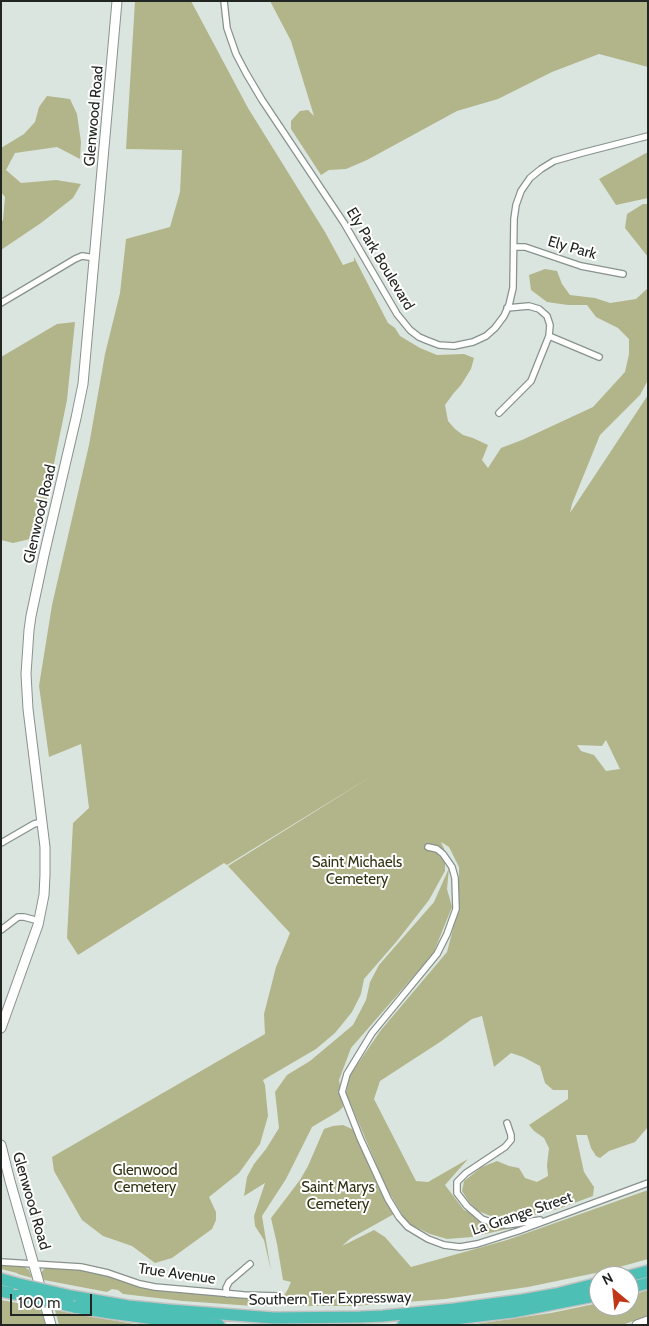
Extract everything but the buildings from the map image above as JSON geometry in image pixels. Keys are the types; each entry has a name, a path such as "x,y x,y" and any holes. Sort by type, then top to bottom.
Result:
{"highway":[{"name":"Southern Tier Expressway","path":"1,1279 110,1313 219,1325"},
{"name":"Southern Tier Expressway","path":"1,1291 72,1301 274,1318 383,1316 454,1309 522,1300 589,1286"},
{"name":"Southern Tier Expressway","path":"403,1325 513,1312 589,1298"}],"street":[{"name":"Glenwood Road","path":"1,1028 39,921 44,895 45,847 28,709 26,674 31,616 83,384 118,1"},
{"name":"Ely Park Boulevard","path":"224,1 227,28 236,54 262,100 344,224 397,314 410,330 426,340 440,345 454,346 469,343 486,336 504,316 513,288 516,205 521,191 530,178 541,168 554,161 648,136"},
{"name":"Ely Park","path":"514,247 526,247 581,266 622,274"},
{"path":"1,303 75,259 82,256 95,259"},
{"path":"499,413 531,381 549,336 550,325 547,316 539,309 529,306 507,308"},
{"path":"549,336 599,357"},
{"path":"1,843 34,824 42,822"},
{"name":"La Grange Street","path":"428,847 437,849 452,867 455,878 456,909 437,954 372,1033 347,1074 342,1092 360,1138 399,1218 408,1227 428,1239 449,1247 460,1247 477,1244 648,1183"},
{"path":"1,930 18,918 24,917 39,921"},
{"path":"507,1124 511,1140 505,1147 466,1173 457,1182 457,1192 467,1206 482,1219 496,1224 508,1225 552,1218"},
{"name":"Glenwood Road","path":"1,1145 52,1325"},
{"name":"True Avenue","path":"1,1262 81,1267 155,1287 227,1294 278,1296"},
{"name":"True Avenue","path":"227,1294 226,1288 229,1282 250,1264"},
{"path":"637,1325 648,1321"}],"green space":[{"path":"135,1 191,1 248,108 325,232 343,265 354,261 354,257 388,323 395,328 400,336 420,348 437,355 464,354 474,358 471,369 445,405 448,421 455,429 463,435 488,445 482,460 488,468 501,448 593,407 625,372 629,354 629,339 618,328 596,317 587,305 547,302 531,290 529,275 545,269 557,271 562,284 570,295 595,298 610,303 636,299 648,288 648,380 640,395 600,435 570,513 648,395 648,1127 635,1142 609,1151 600,1158 596,1156 591,1148 587,1135 576,1135 584,1172 594,1187 593,1196 558,1209 534,1215 496,1218 478,1211 462,1191 464,1181 482,1167 497,1161 519,1168 525,1178 537,1182 548,1176 549,1148 544,1138 529,1125 568,1099 568,1090 553,1090 545,1083 540,1066 523,1057 511,1053 494,1067 482,1016 472,1019 380,1081 374,1099 416,1181 428,1182 468,1159 445,1185 464,1210 507,1229 472,1237 447,1239 430,1234 407,1223 386,1187 346,1093 350,1075 381,1030 447,952 459,906 459,867 449,847 441,842 445,851 445,871 429,900 364,979 361,994 352,1012 335,1033 316,1049 263,1080 268,1116 260,1144 239,1173 209,1197 216,1212 216,1220 212,1229 172,1258 155,1263 132,1246 103,1236 82,1220 54,1171 52,1157 265,1034 264,1014 276,967 290,933 228,866 375,774 227,865 224,863 78,955 67,938 73,823 89,808 81,744 49,757 39,686 52,605 89,445 105,354 120,293 126,239 170,227 180,192 182,150 126,149","holes":["606,740 620,769 606,771 594,755 581,751 577,745 602,746"]},
{"path":"270,1 648,1 648,67 599,54 552,72 498,99 457,111 367,160 346,169 329,170 321,175 291,129 291,121 300,111 308,110 314,116 291,41"},
{"path":"47,96 70,99 77,114 81,142 80,159 57,147 15,153 6,170 21,183 56,180 81,184 73,198 41,223 1,250 1,223 3,220 5,197 1,192 1,148 24,134 35,122 39,107"},
{"path":"648,152 648,198 616,205 599,179"},
{"path":"643,204 648,204 648,257 625,228 627,214"},
{"path":"75,322 67,400 39,537 13,543 1,540 1,357 57,324"},
{"path":"449,868 447,889 452,907 433,954 351,1048 339,1080 343,1107 312,1127 286,1179 262,1216 271,1271 264,1240 255,1226 254,1216 265,1183 244,1196 247,1177 279,1128 275,1092 287,1075 310,1061 353,1025 366,1000 370,982 379,965 434,902"},
{"name":"Saint Marys Cemetery","path":"343,1125 354,1130 394,1214 351,1238 342,1246 374,1230 385,1237 411,1267 507,1240 648,1190 648,1259 623,1266 589,1266 589,1274 528,1287 445,1299 354,1306 253,1306 183,1301 123,1294 118,1290 112,1289 107,1292 44,1280 41,1273 47,1267 86,1270 133,1284 195,1294 277,1299 283,1297 291,1282 283,1280 271,1218 300,1180 324,1129"},
{"path":"1,1264 23,1266 29,1270 32,1278 1,1269"},
{"path":"648,1290 648,1316 622,1325 469,1325 551,1313 589,1305 589,1316 639,1316 639,1293"},
{"path":"1,1300 40,1307 46,1325 1,1325"},
{"path":"55,1310 65,1312 140,1325 59,1325"}],"park label":[{"name":"Saint Michaels Cemetery","path":"357,872"},
{"name":"Glenwood Cemetery","path":"145,1180"}]}
